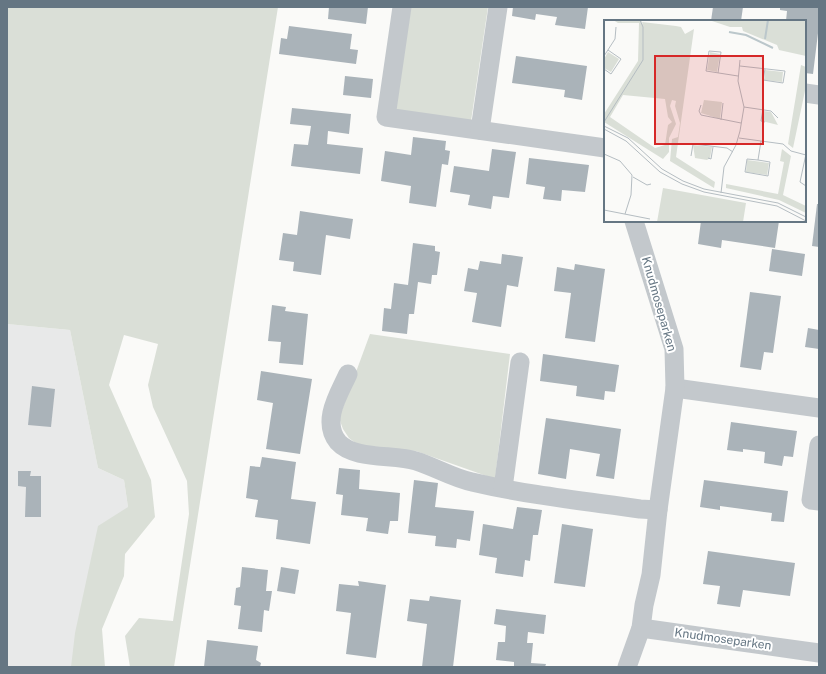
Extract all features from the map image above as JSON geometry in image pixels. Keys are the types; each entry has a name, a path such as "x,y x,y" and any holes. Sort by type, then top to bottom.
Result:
{"street":[{"path":"402,7 386,117 604,148"},
{"path":"480,130 498,7"},
{"path":"806,93 819,95"},
{"name":"Knudmoseparken","path":"627,667 641,628 644,605 651,575 658,510 675,388 674,349 634,222"},
{"path":"503,488 520,362"},
{"path":"348,374 334,403 331,422 338,441 350,451 415,460 470,482 658,510"},
{"path":"675,388 819,408"},
{"path":"819,445 811,500 819,501"},
{"name":"Knudmoseparken","path":"641,628 809,657"}],"shaded area":[{"path":"7,7 278,7 174,667 130,667 125,636 139,618 173,621 189,514 187,481 153,407 148,385 158,344 124,335 109,385 151,480 155,517 125,554 124,576 102,629 105,667 71,667 75,633 98,526 128,507 124,480 98,468 70,330 7,324"},
{"path":"411,7 488,7 471,121 394,110"},
{"path":"7,324 70,330 98,468 124,480 128,507 72,667 7,667"},
{"path":"370,334 510,354 495,479 416,451 358,445 349,438 343,429 339,418"}],"building":[{"path":"329,7 368,7 366,24 328,19"},
{"path":"513,7 588,7 585,29 555,25 557,17 536,14 535,20 512,16"},
{"path":"713,7 743,7 741,20 711,20"},
{"path":"780,7 819,7 819,25 813,74 806,73 806,20 786,20 787,11 780,10"},
{"path":"289,26 352,34 350,49 358,50 356,64 279,54 281,38 287,39"},
{"path":"516,56 587,66 582,100 564,97 565,90 512,83"},
{"path":"345,76 373,79 371,98 343,95"},
{"path":"292,108 351,114 349,134 328,131 327,144 363,148 360,174 291,166 294,144 308,145 311,126 290,124"},
{"path":"413,137 446,141 445,150 450,151 448,165 442,164 436,207 409,203 411,186 381,181 385,151 411,155"},
{"path":"492,149 516,152 509,198 493,196 491,209 468,205 470,195 450,192 454,166 489,171"},
{"path":"529,158 589,165 585,192 562,190 561,201 543,199 545,187 526,184"},
{"path":"817,204 819,204 819,247 812,246"},
{"path":"300,211 353,219 350,239 326,235 321,275 293,271 294,262 279,260 283,233 297,235"},
{"path":"701,222 779,222 775,248 722,240 721,248 698,244"},
{"path":"413,243 435,246 435,251 440,252 437,275 432,275 431,284 418,282 414,314 409,314 407,334 382,331 384,308 391,309 394,283 408,285"},
{"path":"772,249 805,254 802,276 769,271"},
{"path":"502,254 523,257 518,287 507,285 501,327 472,322 477,293 464,291 468,268 478,270 480,261 501,264"},
{"path":"575,264 605,269 595,342 565,338 571,293 554,291 557,267 574,270"},
{"path":"750,292 781,296 773,353 764,352 761,370 740,367"},
{"path":"272,305 286,307 285,311 308,314 303,365 279,363 281,342 268,341"},
{"path":"808,328 819,330 819,349 805,347"},
{"path":"543,354 619,365 615,392 605,391 604,400 576,396 577,386 540,381"},
{"path":"261,371 312,379 300,454 266,449 273,403 257,400"},
{"path":"32,386 55,389 51,427 28,425"},
{"path":"546,418 621,429 614,479 596,476 600,454 570,449 566,479 538,474"},
{"path":"731,422 797,431 793,457 784,456 782,466 764,463 765,452 743,449 743,452 727,450"},
{"path":"262,457 296,462 291,499 316,502 310,544 276,539 278,520 255,517 258,500 246,498 250,466 260,467"},
{"path":"339,468 360,470 359,489 400,493 398,521 390,521 388,534 366,531 368,518 341,515 343,495 336,494"},
{"path":"18,471 31,471 30,476 41,476 41,517 25,517 26,487 18,486"},
{"path":"414,480 438,483 435,507 474,511 470,541 457,539 456,548 435,546 436,536 408,533"},
{"path":"704,480 788,491 784,522 771,521 772,513 720,506 720,510 700,507"},
{"path":"517,507 542,510 538,535 533,535 530,561 525,560 523,577 495,573 497,558 479,555 483,524 513,529"},
{"path":"562,524 593,529 585,587 554,583"},
{"path":"708,551 795,563 790,596 743,590 740,607 717,604 720,586 703,584"},
{"path":"242,567 268,570 266,591 272,591 269,611 264,610 262,632 238,629 241,606 234,605 236,588 240,587"},
{"path":"281,567 299,570 295,594 277,591"},
{"path":"358,581 386,585 376,658 346,654 351,613 336,611 339,584 359,586"},
{"path":"430,596 461,600 453,667 422,667 427,624 407,621 410,599 429,601"},
{"path":"496,609 546,615 544,634 528,632 527,643 533,643 531,663 546,664 545,667 514,667 514,662 496,660 498,642 505,642 506,626 494,624"},
{"path":"207,640 258,646 256,660 261,663 260,667 204,667"}]}
